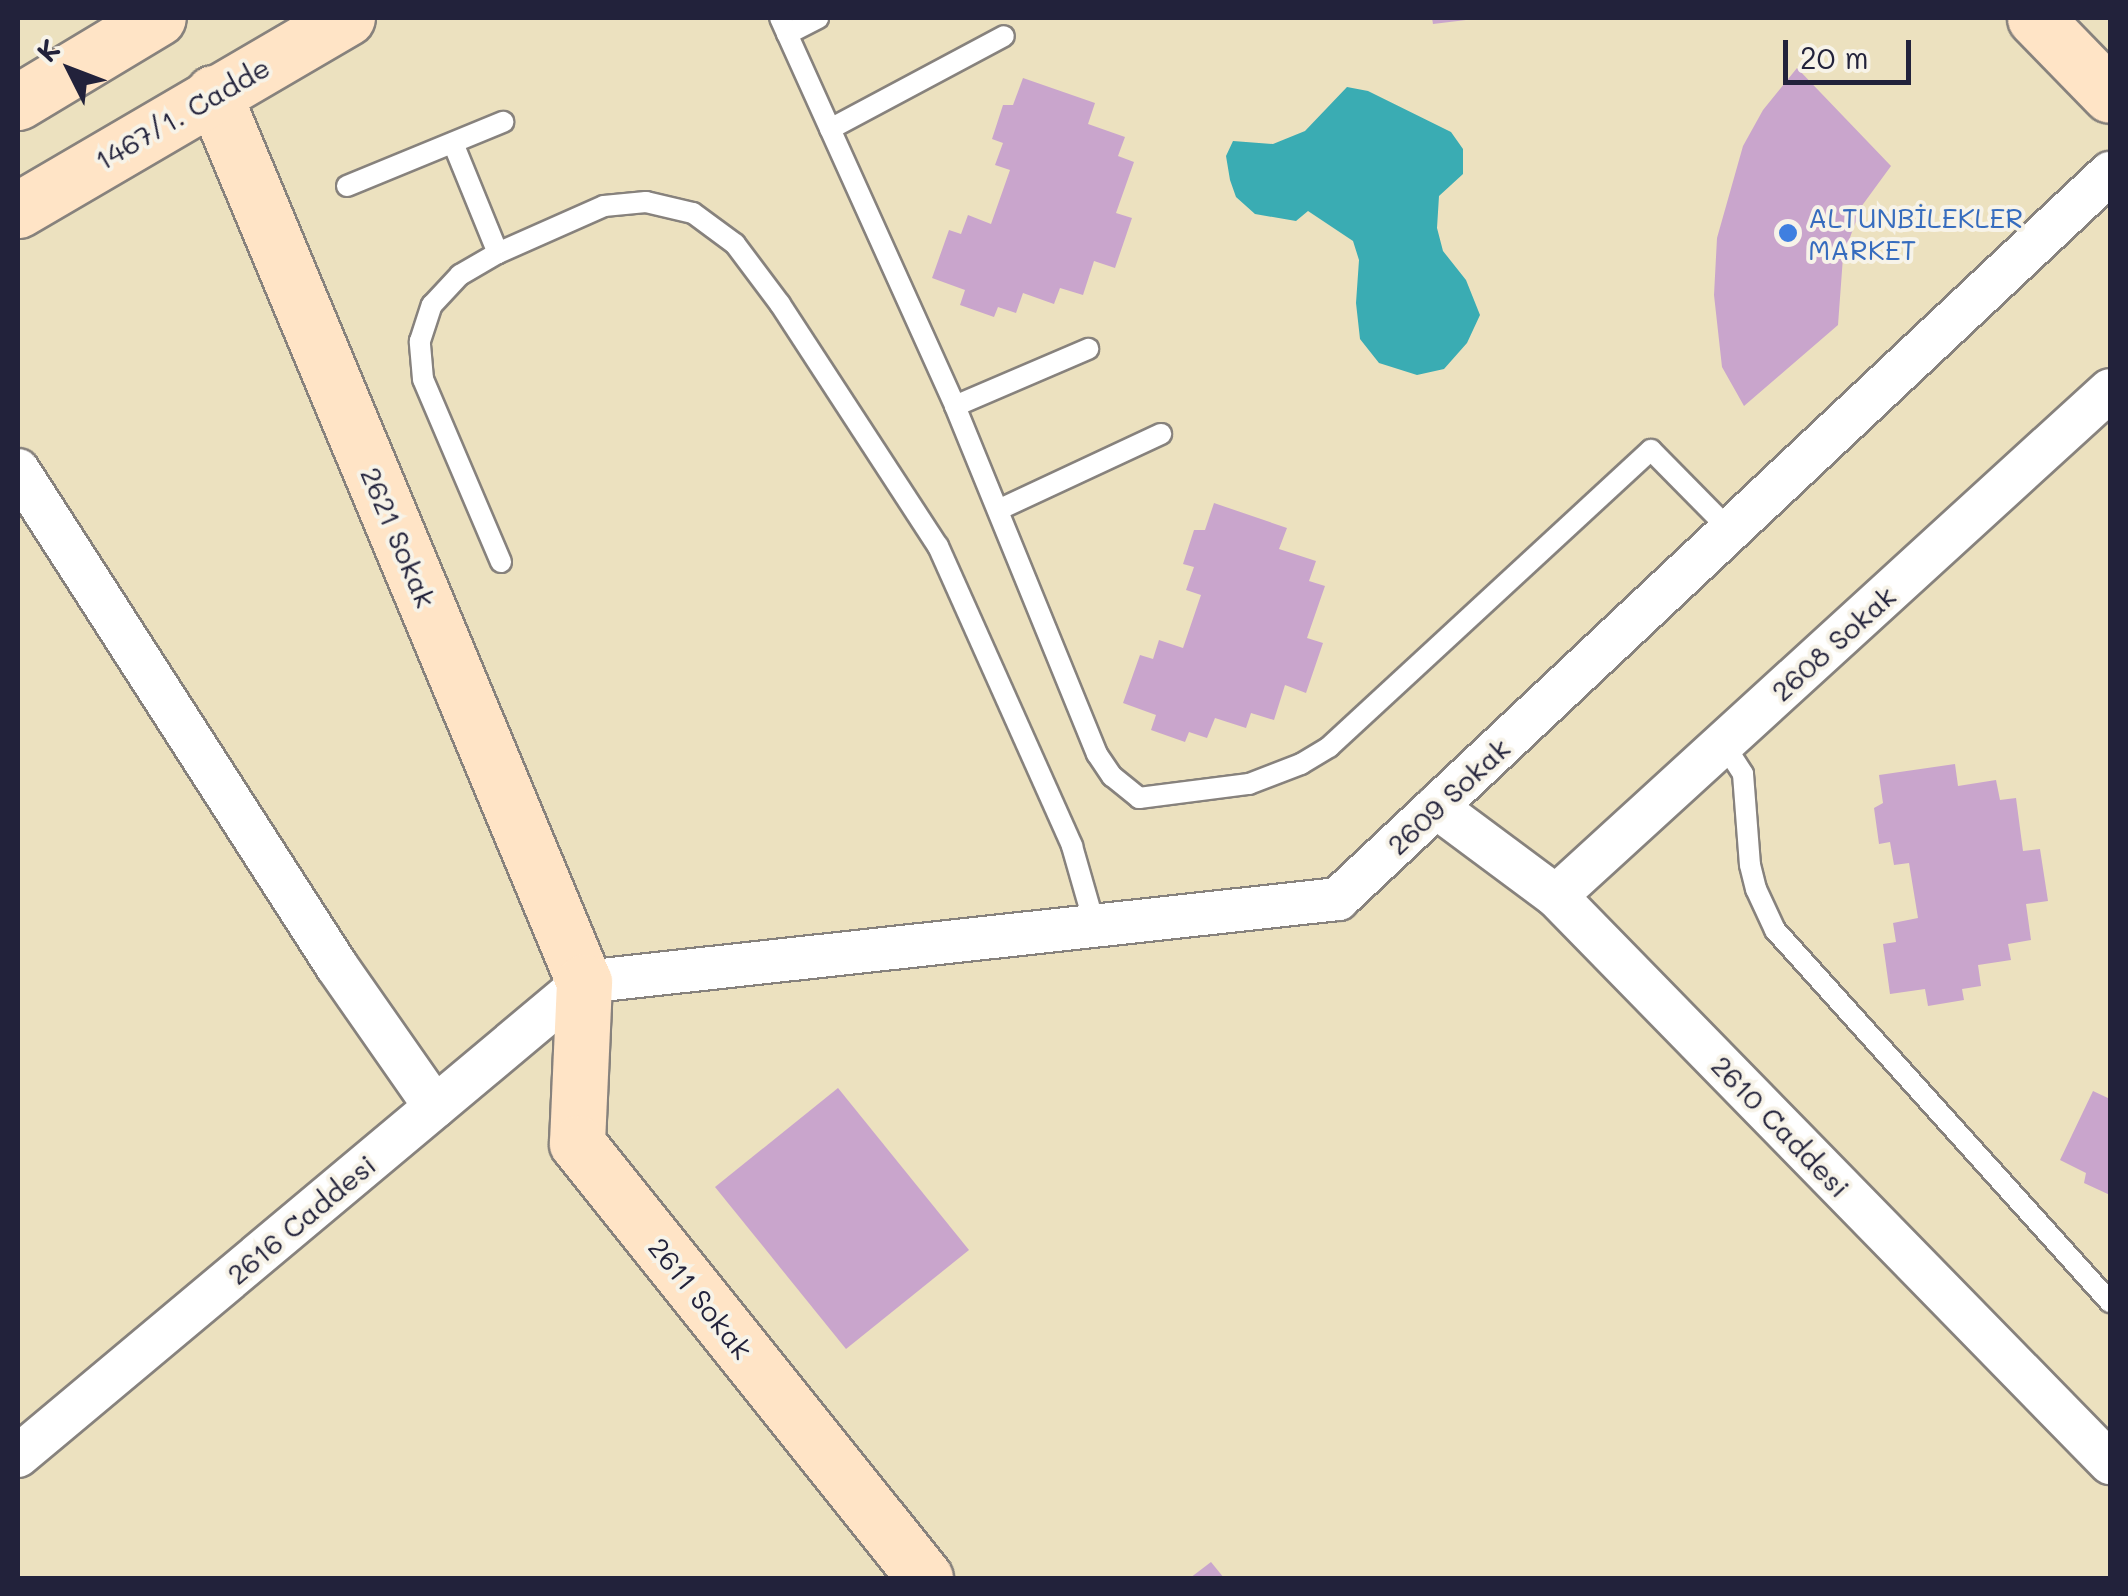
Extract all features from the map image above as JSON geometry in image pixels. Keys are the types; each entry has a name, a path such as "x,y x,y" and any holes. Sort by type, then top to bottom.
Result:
{"street":[{"path":"18,102 158,18"},
{"name":"1467/1. Cadde","path":"18,210 213,93 348,18"},
{"path":"2035,18 2110,94"},
{"name":"2621 Sokak","path":"213,93 584,982"},
{"name":"2609 Sokak","path":"584,982 1338,899 2110,174"},
{"name":"2608 Sokak","path":"1556,896 2110,390"},
{"path":"18,470 336,966 435,1107"},
{"name":"2610 Caddesi","path":"1436,807 1556,896 2110,1463"},
{"name":"2616 Caddesi","path":"18,1456 584,982"},
{"name":"2611 Sokak","path":"584,982 577,1143 925,1578"}],"lane":[{"path":"818,18 784,26 954,406 1096,754 1112,776 1139,798 1249,784 1301,764 1330,747 1650,450 1731,530"},
{"path":"830,129 1004,36"},
{"path":"347,186 503,122"},
{"path":"453,142 498,253"},
{"path":"500,562 419,360 424,322 444,288 498,253 583,214 624,202 668,204 693,212 735,244 780,304 938,546 1072,846 1095,926"},
{"path":"954,406 1088,348"},
{"path":"998,510 1162,434"},
{"path":"1724,743 1742,774 1750,865 1756,889 1775,930 2110,1302"}],"water":[{"path":"1347,87 1368,91 1451,132 1463,149 1463,174 1439,196 1437,228 1443,251 1466,280 1480,315 1467,343 1444,369 1417,375 1379,363 1360,339 1356,303 1359,260 1353,241 1308,211 1296,221 1255,214 1236,197 1230,180 1226,156 1233,141 1273,144 1305,131"}],"building":[{"path":"1432,18 1466,18 1466,20 1433,24"},
{"path":"1797,68 1891,166 1861,207 1843,257 1838,325 1744,406 1722,367 1714,295 1717,238 1743,146 1763,110"},
{"path":"1023,78 1095,103 1088,124 1125,137 1118,156 1134,162 1116,213 1132,218 1115,268 1094,261 1083,295 1060,288 1054,304 1023,293 1016,313 998,307 994,317 960,305 965,290 932,278 949,230 961,234 968,215 991,224 1010,170 995,165 1003,143 992,139 1003,105 1013,105"},
{"path":"1214,503 1287,528 1279,549 1316,561 1309,581 1325,586 1307,638 1323,643 1306,693 1285,685 1274,720 1251,713 1246,728 1215,718 1207,738 1189,732 1185,742 1151,730 1156,715 1123,703 1140,655 1153,659 1159,640 1183,648 1201,595 1186,590 1194,567 1183,564 1194,530 1205,530"},
{"path":"1955,764 1958,786 1996,780 2000,800 2016,798 2023,851 2040,849 2048,901 2026,904 2031,940 2008,944 2011,960 1978,965 1981,986 1962,989 1964,1000 1928,1006 1925,989 1890,994 1883,944 1896,942 1893,923 1918,918 1909,863 1894,865 1890,842 1879,844 1874,808 1883,803 1879,775"},
{"path":"838,1088 969,1250 846,1349 715,1187"},
{"path":"2093,1091 2110,1099 2110,1195 2084,1183 2086,1173 2060,1160"},
{"path":"1211,1562 1224,1578 1190,1578"}],"place":[{"name":"ALTUNBİLEKLER MARKET","path":"1788,233"}]}
